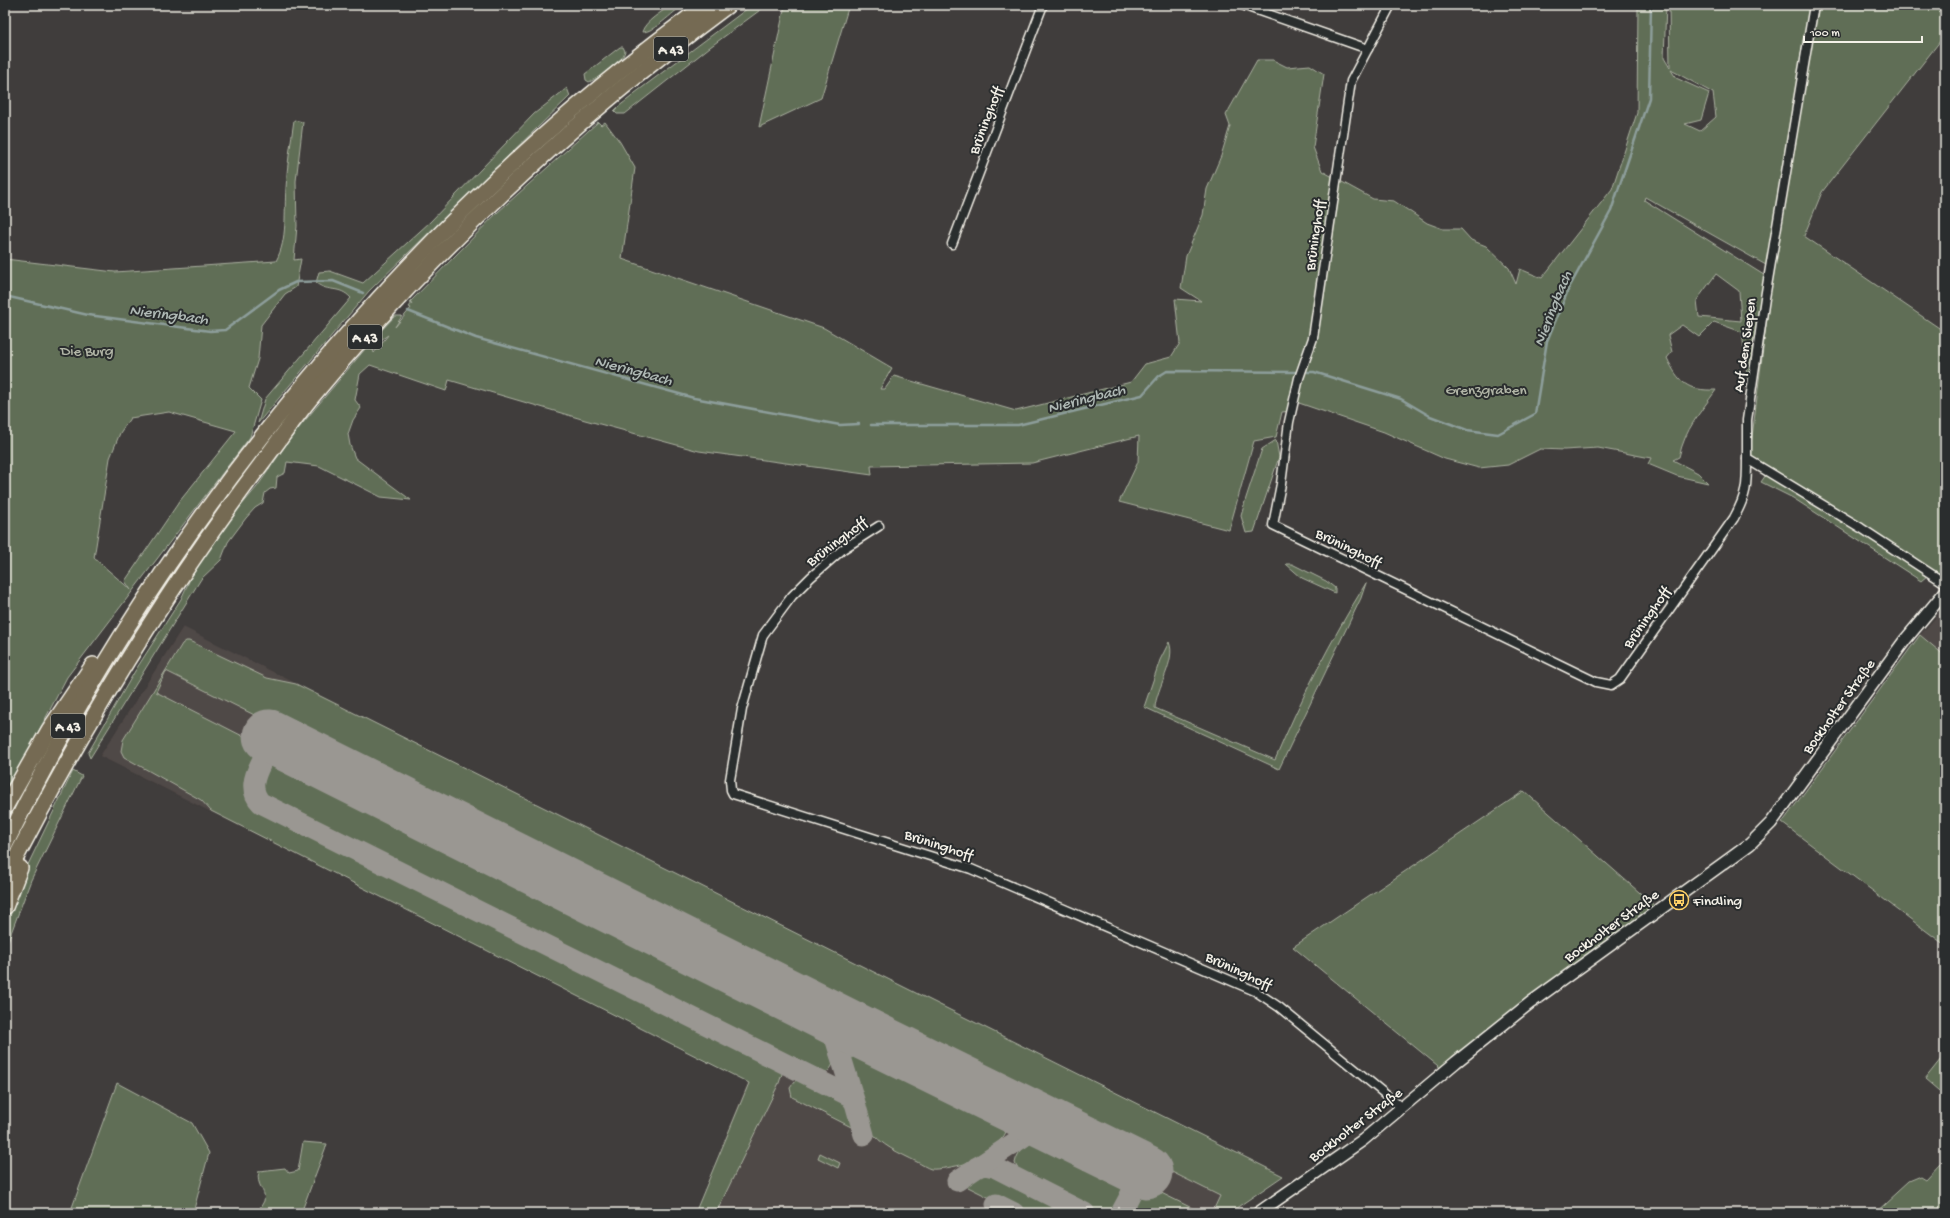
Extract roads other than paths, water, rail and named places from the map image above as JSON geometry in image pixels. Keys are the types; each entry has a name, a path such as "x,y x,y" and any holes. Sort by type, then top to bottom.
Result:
{"highway":[{"name":"A 43","path":"5,845 61,738 139,610 183,545 249,455 299,391 388,289 428,247 543,136 647,49 706,5"},
{"name":"A 43","path":"5,879 37,815 104,697 171,589 228,507 310,400 398,299 453,243 554,146 614,94 728,5"},
{"path":"5,807 77,688 110,642 139,610"},
{"path":"5,907 25,858 37,815"}],"street":[{"name":"Brüninghoff","path":"952,244 1043,5"},
{"path":"1242,5 1368,49"},
{"name":"Brüninghoff","path":"1391,5 1351,81 1313,338 1299,378 1289,422 1281,484 1273,518 1273,525 1596,682 1611,684 1620,679 1734,518 1743,502 1747,489 1747,459"},
{"name":"Auf dem Siepen","path":"1747,459 1747,420 1766,290 1814,5"},
{"path":"1747,459 1861,528 1945,583"},
{"name":"Brüninghoff","path":"879,526 843,549 811,577 792,596 763,635 742,709 730,780 733,794 978,872 1255,991 1279,1007 1402,1108"},
{"name":"Bockholter Straße","path":"1258,1213 1363,1140 1456,1062 1530,1003 1745,848 1762,834 1913,629 1945,592"}],"waterway":[{"name":"Nieringbach","path":"1308,372 1314,372 1401,399 1430,416 1467,430 1498,434 1535,414 1547,341 1569,288 1611,211 1649,98 1651,5"},
{"name":"Nieringbach","path":"5,296 88,315 210,331 225,330 279,290 296,282 333,281 363,293"},
{"name":"Nieringbach","path":"408,311 476,338 694,398 840,425 859,424"},
{"name":"Nieringbach","path":"871,425 1018,425 1142,395 1159,376 1167,371 1296,372"}],"place":[{"name":"Findling","path":"1679,900"}],"park label":[{"name":"Die Burg","path":"87,350"},
{"name":"Grenzgraben","path":"1486,389"}]}
